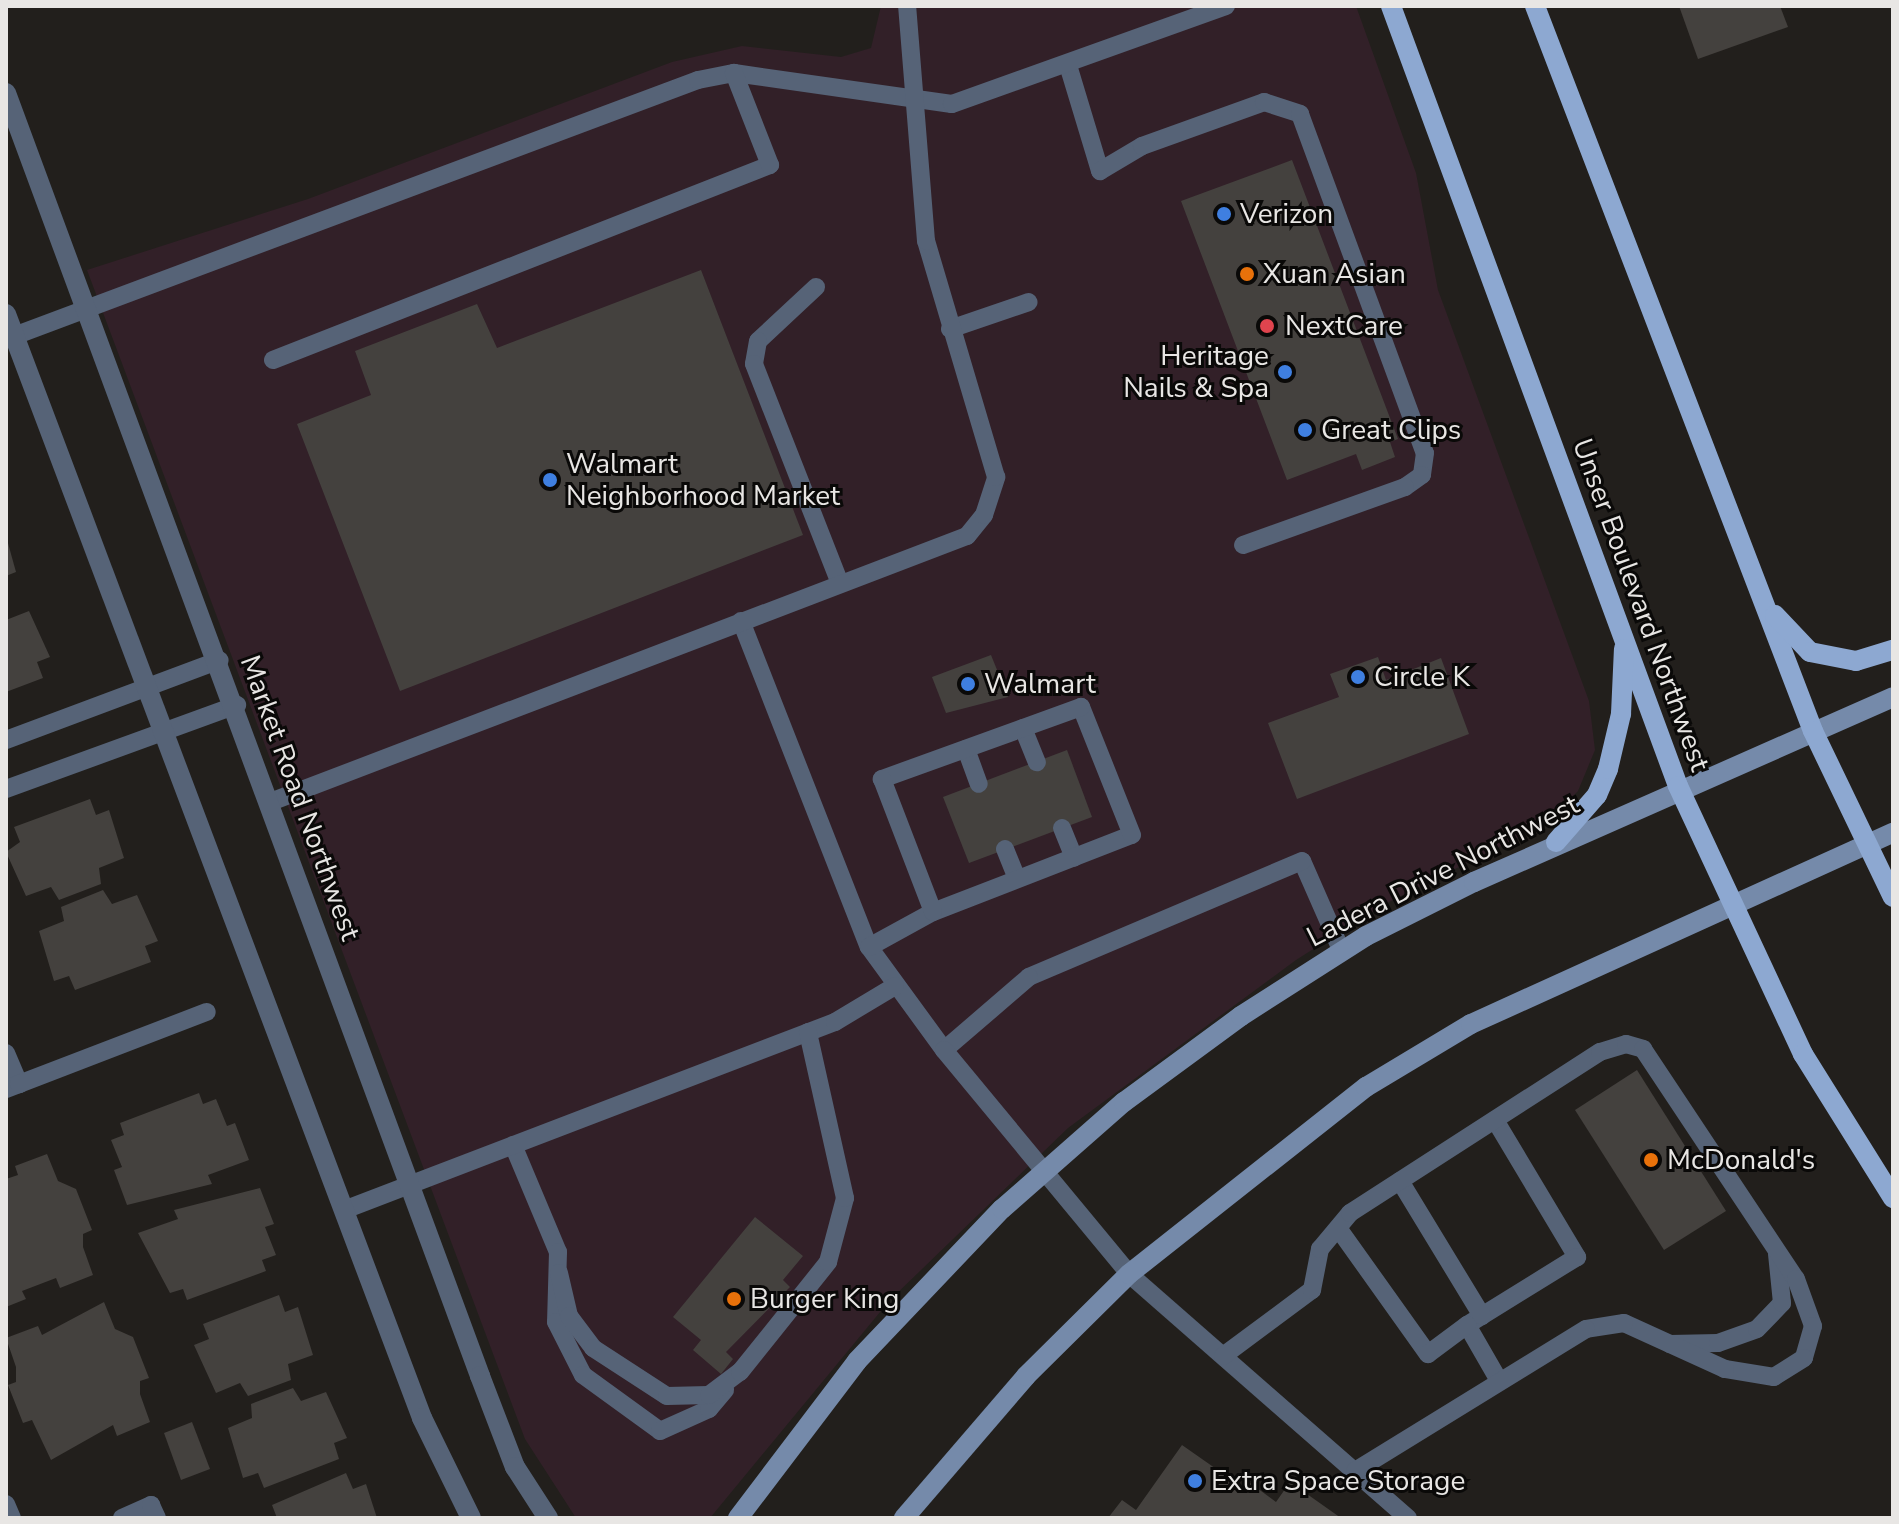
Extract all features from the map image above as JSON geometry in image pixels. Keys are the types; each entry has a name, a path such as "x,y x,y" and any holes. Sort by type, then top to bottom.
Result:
{"main road":[{"name":"Unser Boulevard Northwest","path":"1391,6 1678,786 1803,1054 1893,1198"},
{"path":"1535,6 1813,731 1893,897"},
{"path":"1767,608 1810,652 1856,661 1893,650"},
{"path":"1556,842 1597,795 1608,769 1621,714 1625,641"},
{"name":"Ladera Drive Northwest","path":"738,1518 857,1361 1043,1173 1147,1085 1342,952 1556,842 1678,786 1893,697"},
{"path":"904,1518 1026,1376 1129,1274 1366,1087 1471,1024 1733,902 1893,833"}],"street":[{"name":"Market Road Northwest","path":"6,93 273,801 515,1467 548,1518"},
{"path":"6,314 422,1418 471,1518"}],"lane":[{"path":"273,801 967,536 984,515 996,477 976,392 950,329 926,241 917,99 907,6"},
{"path":"14,336 683,85 734,73 952,104 1226,6"},
{"path":"1068,65 1100,171 1142,146 1264,102 1300,114 1425,453 1422,475 1405,487 1243,545"},
{"path":"273,360 770,165 734,73"},
{"path":"816,287 758,341 754,364 840,584"},
{"path":"950,329 1029,302"},
{"path":"741,621 869,947 895,986 1043,1173 1129,1274 1408,1518"},
{"path":"6,740 220,660"},
{"path":"6,789 237,705"},
{"path":"869,947 933,912 1132,835 1081,707 882,779 933,912"},
{"path":"1023,728 1037,762"},
{"path":"966,749 979,784"},
{"path":"1062,828 1074,858"},
{"path":"1005,849 1017,879"},
{"path":"944,1050 1029,977 1302,861 1342,952"},
{"path":"344,1210 808,1032 895,986"},
{"path":"6,1053 12,1086 207,1012"},
{"path":"513,1145 558,1252 556,1322 583,1375 660,1431 709,1409 828,1262 845,1198 808,1032"},
{"path":"1223,1356 1312,1290 1320,1249 1338,1228 1400,1181 1600,1052 1626,1044 1643,1049 1777,1248 1813,1326 1804,1358 1774,1377 1725,1369 1660,1344 1624,1323 1586,1329 1498,1379 1355,1471"},
{"path":"1338,1228 1428,1354 1577,1257 1495,1120"},
{"path":"1400,1181 1475,1321 1498,1379"},
{"path":"1660,1344 1718,1343 1757,1329 1782,1303 1777,1248"},
{"path":"559,1273 569,1316 593,1348 667,1396 709,1395 740,1372"},
{"path":"6,1504 12,1518"},
{"path":"122,1518 151,1505 157,1518"}],"shaded area":[{"path":"881,6 1356,6 1416,173 1438,290 1589,701 1595,750 1578,791 1545,824 1383,905 1296,960 1068,1128 890,1300 710,1518 576,1518 525,1439 87,270 308,199 672,62 742,46 841,57 871,48"}],"building":[{"path":"1679,6 1780,6 1788,27 1698,59"},
{"path":"1292,160 1398,439 1390,442 1395,457 1362,470 1356,454 1287,480 1181,201"},
{"name":"Walmart Neighborhood Market","path":"701,270 803,535 400,691 297,424 371,395 355,351 477,304 497,348"},
{"path":"6,536 16,572 6,576"},
{"path":"29,611 50,657 37,662 43,678 6,692 6,620"},
{"name":"Walmart","path":"991,655 1008,697 946,713 932,677"},
{"name":"Circle K","path":"1378,657 1386,680 1441,658 1469,734 1297,799 1268,723 1339,697 1330,674"},
{"name":"Walmart","path":"1067,750 1092,817 969,863 943,797"},
{"path":"90,799 96,815 109,810 124,858 99,868 101,884 59,900 51,887 26,896 6,852 20,842 14,827"},
{"path":"103,890 112,904 137,895 158,941 145,946 151,962 75,990 69,976 54,981 39,931 64,921 61,907"},
{"name":"McDonald's","path":"1637,1070 1726,1211 1664,1250 1575,1110"},
{"path":"199,1093 203,1104 216,1099 227,1126 235,1123 249,1160 208,1175 212,1184 127,1205 114,1170 122,1167 111,1140 124,1135 120,1123"},
{"path":"47,1154 58,1181 76,1189 92,1230 83,1234 83,1247 93,1275 60,1288 56,1278 22,1291 26,1299 6,1307 6,1179 18,1175 15,1166"},
{"path":"260,1188 274,1224 265,1227 276,1255 262,1260 266,1271 187,1300 183,1289 170,1293 138,1233 178,1219 174,1210"},
{"name":"Burger King","path":"755,1217 803,1256 783,1280 790,1287 726,1352 733,1359 721,1374 693,1350 701,1340 673,1317"},
{"path":"279,1295 285,1312 298,1307 313,1355 288,1364 291,1380 248,1396 240,1383 216,1393 194,1345 209,1339 203,1324"},
{"path":"104,1302 115,1329 133,1337 149,1378 140,1381 140,1394 150,1422 117,1436 113,1425 51,1460 32,1420 23,1423 8,1385 16,1382 16,1367 6,1338 38,1326 42,1335"},
{"path":"293,1388 301,1401 326,1392 347,1438 334,1443 339,1459 264,1488 258,1473 243,1478 228,1428 252,1418 251,1404"},
{"path":"192,1422 210,1469 181,1480 164,1433"},
{"name":"Extra Space Storage","path":"1182,1445 1242,1487 1246,1480 1276,1502 1290,1482 1341,1518 1108,1518 1122,1500 1136,1510"},
{"path":"346,1473 353,1489 366,1484 377,1518 277,1518 272,1505"}],"place":[{"name":"Verizon","path":"1224,214"},
{"name":"Xuan Asian","path":"1247,274"},
{"name":"NextCare","path":"1267,326"},
{"name":"Heritage Nails & Spa","path":"1285,372"},
{"name":"Great Clips","path":"1305,430"},
{"name":"Walmart Neighborhood Market","path":"550,480"},
{"name":"Circle K","path":"1358,677"},
{"name":"Walmart","path":"968,684"},
{"name":"McDonald's","path":"1651,1160"},
{"name":"Burger King","path":"734,1299"},
{"name":"Extra Space Storage","path":"1195,1481"}]}
